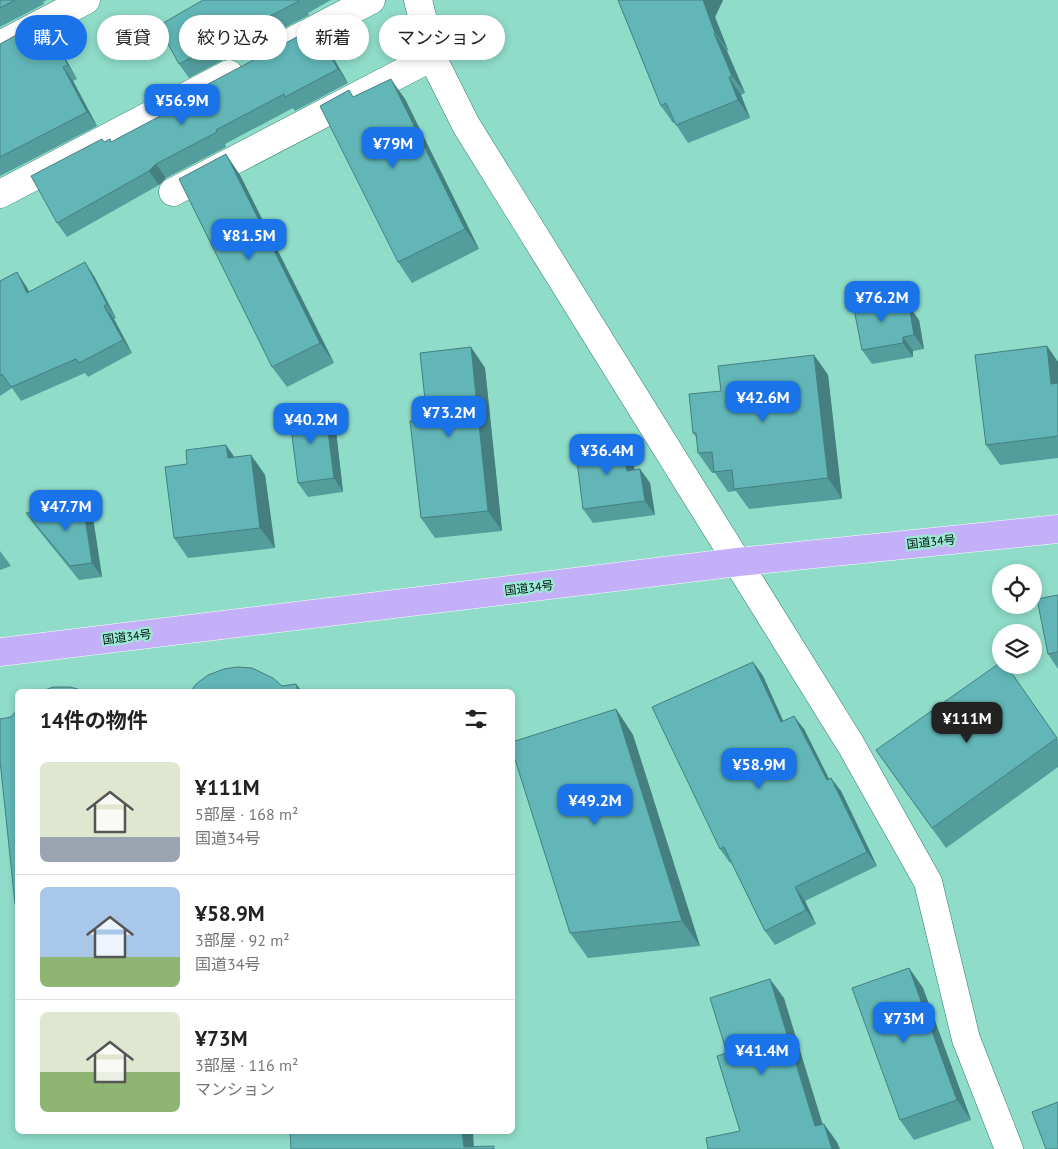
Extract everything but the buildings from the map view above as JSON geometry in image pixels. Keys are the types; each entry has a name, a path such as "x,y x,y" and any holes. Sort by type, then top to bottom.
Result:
{"highway":[{"name":"国道34号","path":"0,652 738,562 1058,529"}],"street":[{"path":"0,45 86,0"},
{"path":"0,194 371,0"},
{"path":"418,0 422,15"},
{"path":"173,192 426,60"},
{"path":"434,60 466,125 851,745 928,882 966,1039 1009,1149"}]}
